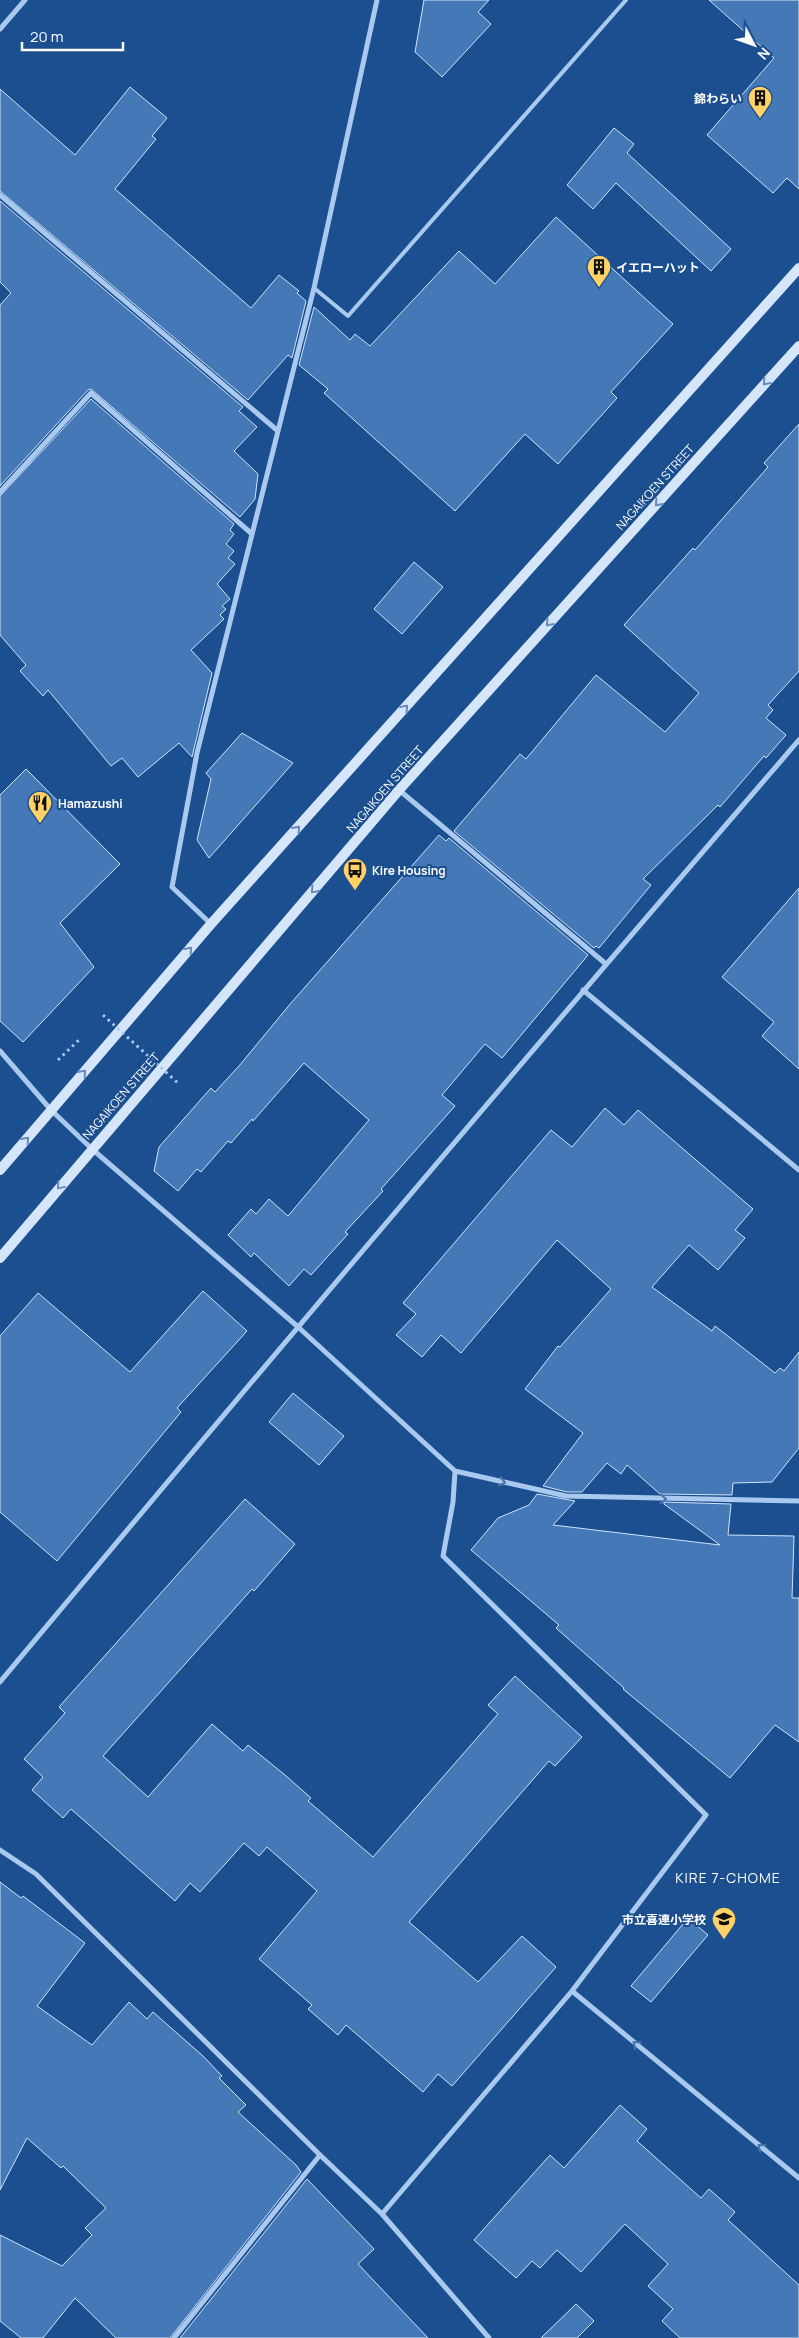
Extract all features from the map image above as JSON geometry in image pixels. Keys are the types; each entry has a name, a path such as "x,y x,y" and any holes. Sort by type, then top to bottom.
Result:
{"main road":[{"path":"0,1170 211,924 799,268"},
{"name":"NAGAIKOEN STREET","path":"0,1258 399,790 799,346"}],"street":[{"path":"0,29 25,0"},
{"path":"211,924 172,887 197,753 314,288 377,0"},
{"path":"0,195 278,431"},
{"path":"0,492 91,393 252,534"},
{"path":"0,1682 298,1326 583,990 799,740"},
{"path":"399,790 606,964"},
{"path":"583,990 799,1170"},
{"path":"0,1051 51,1110 92,1149 298,1326 455,1471 566,1496 799,1501"},
{"path":"382,2214 572,1992 706,1815 443,1556 454,1502 455,1471"},
{"path":"0,1850 36,1874 382,2214 489,2338"},
{"path":"572,1992 799,2178"},
{"path":"174,2338 320,2155"}],"lane":[{"path":"314,288 348,316 626,0"}],"path":[{"path":"102,1015 179,1084"}],"building":[{"path":"424,0 489,0 478,12 491,24 442,77 415,52"},
{"name":"錦わらい","path":"709,0 799,0 799,189 787,178 773,193 707,135 774,58"},
{"path":"130,87 167,118 152,136 156,139 115,189 251,308 279,275 299,291 297,293 306,301 292,358 288,355 248,400 0,191 0,89 75,155"},
{"path":"614,128 634,144 627,153 731,249 711,271 616,183 593,209 567,185"},
{"path":"0,201 243,407 239,411 257,427 234,451 258,474 255,499 240,517 91,389 88,390 0,486 0,305 11,293 0,282"},
{"path":"556,217 673,324 611,392 617,398 558,464 525,434 455,511 324,393 328,389 299,365 314,307 350,340 355,334 370,346 459,251 495,284"},
{"path":"91,399 234,524 230,530 234,534 226,544 234,551 228,558 235,564 217,584 230,599 222,606 226,609 220,615 224,619 191,650 212,673 192,757 179,743 138,777 122,758 111,766 48,690 43,696 20,671 26,665 0,635 0,496"},
{"path":"799,424 799,671 768,705 773,710 766,718 786,735 766,758 764,756 720,807 718,805 643,879 651,885 599,948 596,946 594,948 454,831 520,754 526,759 596,675 665,732 699,693 624,625 693,548 695,550 768,467 764,463"},
{"path":"414,562 443,587 402,634 374,609"},
{"path":"242,733 293,763 209,858 197,840 211,779 206,773"},
{"path":"26,769 120,864 60,923 94,967 23,1042 0,1021 0,795"},
{"path":"439,835 446,841 449,838 588,955 502,1058 485,1044 442,1095 455,1106 381,1189 383,1191 345,1232 348,1234 311,1275 304,1269 289,1286 254,1253 251,1257 228,1235 251,1209 256,1214 269,1199 288,1216 369,1120 304,1063 253,1121 252,1119 231,1143 228,1141 201,1172 197,1169 178,1191 154,1171 159,1147 211,1088 215,1092 239,1066 291,1003"},
{"path":"799,888 799,1069 762,1036 774,1022 722,977"},
{"path":"605,1108 624,1125 638,1110 753,1209 735,1230 745,1238 718,1270 689,1245 652,1287 712,1331 715,1326 775,1373 780,1368 784,1371 799,1352 799,1448 772,1482 733,1483 732,1495 660,1494 627,1465 621,1474 607,1463 582,1492 567,1492 543,1486 583,1433 525,1389 558,1346 560,1347 611,1289 557,1240 461,1353 441,1335 422,1357 396,1335 416,1314 403,1303 551,1130 572,1147"},
{"path":"203,1291 247,1331 177,1408 181,1412 57,1561 0,1512 0,1336 38,1293 130,1372"},
{"path":"293,1393 344,1436 319,1465 269,1422"},
{"path":"537,1494 575,1501 553,1525 720,1545 664,1504 664,1502 731,1504 728,1535 794,1536 792,1598 799,1598 799,1742 775,1725 730,1778 623,1689 556,1628 559,1625 471,1550 498,1518 529,1505"},
{"path":"245,1499 295,1544 254,1591 252,1589 103,1756 148,1797 212,1724 243,1751 248,1745 285,1775 311,1798 308,1801 373,1857 498,1714 488,1705 515,1676 582,1737 555,1766 549,1761 409,1922 478,1982 522,1936 556,1967 452,2086 438,2074 423,2092 346,2025 338,2035 308,2009 312,2005 259,1959 317,1891 267,1847 259,1856 244,1843 200,1892 190,1883 175,1901 71,1809 63,1818 32,1790 43,1777 24,1759 65,1713 59,1707"},
{"path":"0,1882 21,1898 23,1896 85,1943 37,2006 92,2045 129,2002 147,2019 153,2012 203,2056 222,2076 219,2078 246,2105 238,2112 296,2165 301,2172 170,2338 116,2338 75,2298 43,2338 21,2338 0,2321 0,2235 62,2266 92,2235 85,2228 106,2208 63,2166 61,2168 27,2138 0,2190"},
{"path":"688,1918 708,1935 651,2002 631,1986"},
{"path":"620,2105 647,2129 637,2141 701,2198 709,2189 735,2212 728,2220 799,2285 799,2338 680,2338 662,2321 673,2309 648,2286 668,2264 625,2224 581,2272 557,2250 540,2268 532,2261 516,2278 474,2240 550,2155 564,2168"},
{"path":"307,2179 374,2249 358,2264 428,2338 180,2338"},
{"path":"576,2304 594,2321 577,2338 541,2338"}],"place":[{"name":"錦わらい","path":"760,119"},
{"name":"イエローハット","path":"599,288"},
{"name":"Hamazushi","path":"40,824"},
{"name":"Kire Housing","path":"355,891"},
{"name":"市立喜連小学校","path":"724,1940"}],"district":[{"name":"KIRE 7-CHOME","path":"728,1877"}]}
